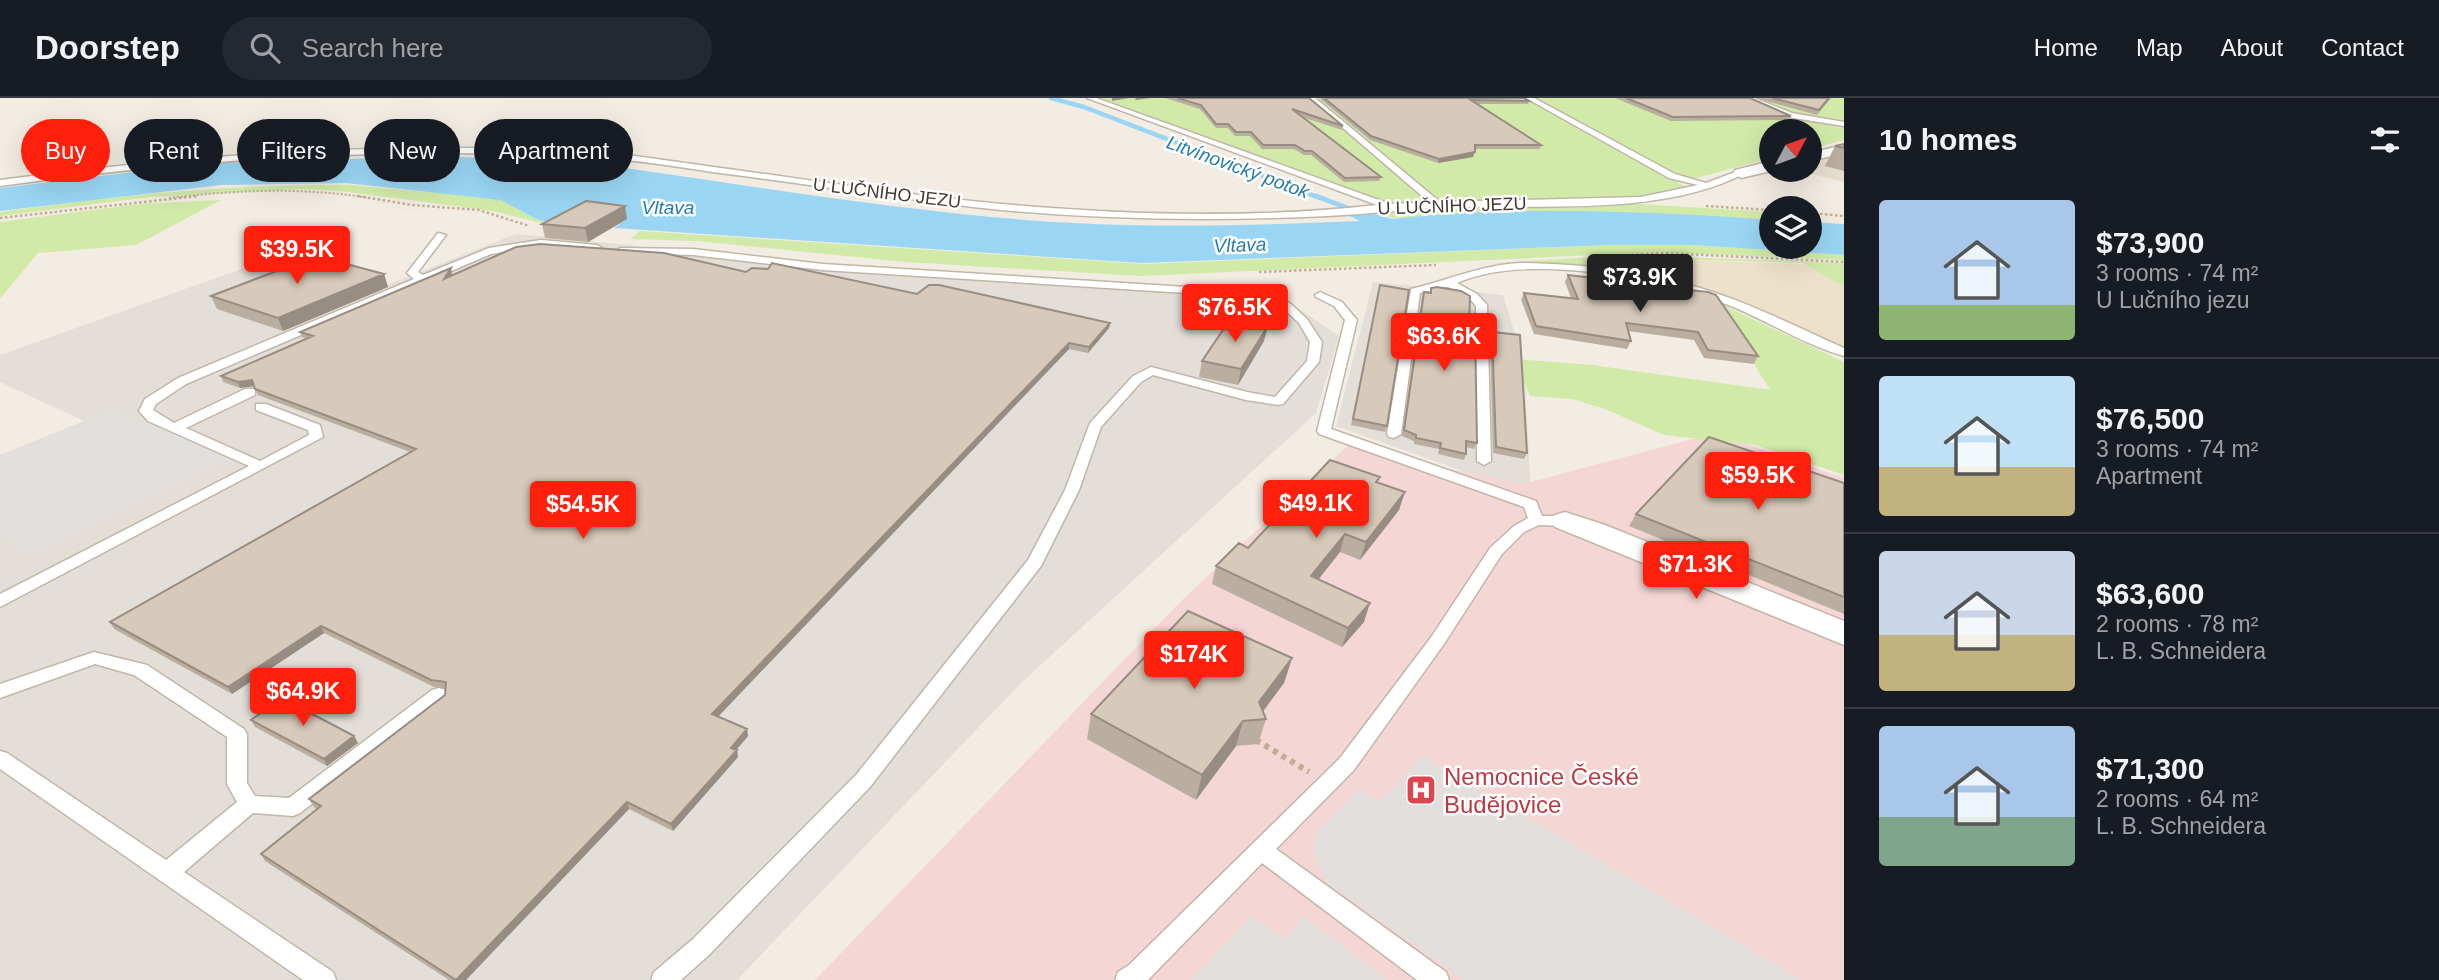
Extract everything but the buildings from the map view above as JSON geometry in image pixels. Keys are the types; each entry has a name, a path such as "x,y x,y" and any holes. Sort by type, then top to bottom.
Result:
{"street":[{"path":"1822,154 1844,149"},
{"name":"U LUČNÍHO JEZU","path":"1741,173 1759,169"},
{"path":"1550,521 1602,526 1774,597 1844,634"}],"lane":[{"path":"1090,98 1391,207"},
{"path":"1311,98 1437,204"},
{"path":"1529,98 1672,176 1709,184"},
{"path":"1748,98 1790,115 1844,124"},
{"name":"U LUČNÍHO JEZU","path":"0,183 119,168 267,157 472,151 619,157 1039,210 1188,217 1331,212 1437,204 1641,200 1709,184 1741,173"},
{"path":"422,279 412,273 441,235"},
{"path":"260,466 153,418 146,411 150,402 182,382 489,251 541,243 629,251 693,252 823,267 1186,290 1239,288 1264,293 1289,307 1303,321 1316,342 1313,362 1278,401 1245,396 1151,371 1137,379 1095,426 1072,490 1035,562 863,781 701,947 663,980"},
{"path":"1394,434 1415,291 1499,267 1533,267 1676,285 1730,303 1844,352"},
{"path":"1449,283 1473,296 1481,305 1484,461"},
{"path":"1320,295 1338,304 1351,320 1324,431 1531,504 1550,521"},
{"path":"174,428 250,392"},
{"path":"0,600 316,437 315,428 261,407"},
{"path":"1127,980 1138,973 1347,764 1438,640 1496,551 1519,529 1550,521"},
{"path":"0,691 94,658 141,670 237,734 237,784 249,804"},
{"path":"167,873 249,804 293,807 439,695"},
{"path":"0,759 324,980"},
{"path":"1262,851 1437,980"}],"path":[{"path":"0,218 174,197 296,191 335,192 412,205 488,212 536,227"},
{"path":"1822,214 1844,216"},
{"path":"1626,255 1666,253 1844,262"},
{"path":"1252,272 1448,264"},
{"path":"1256,740 1327,784"}],"shaded area":[{"path":"1844,154 1844,182 1822,177 1822,159"},
{"path":"516,234 830,265 1180,285 1249,286 1273,291 1339,336 1316,413 1021,683 737,980 0,980 0,455 84,421 0,382 0,355 278,256 387,285"},
{"path":"1636,258 1844,266 1844,348 1734,301 1682,284 1592,269 1584,260"},
{"path":"1373,282 1503,295 1524,363 1531,495 1336,426"},
{"path":"113,410 141,424 153,418 235,455 33,555 0,535 0,457"},
{"name":"Nemocnice České Budějovice","path":"1715,433 1844,478 1844,980 815,980 1182,600 1357,437 1440,467 1523,484"},
{"path":"1423,756 1802,980 1464,980 1328,884 1314,857 1316,834 1359,789 1380,802"},
{"path":"1252,916 1285,940 1304,917 1388,980 1191,980"}],"green space":[{"path":"1100,98 1844,98 1844,140 1822,146 1822,119 1759,119 1759,161 1678,183 1686,187 1634,198 1391,207 1354,190"},
{"path":"349,185 501,199 535,219 562,228 493,211 340,191 300,189 151,197 0,216 0,212 174,192 261,186"},
{"path":"221,200 136,245 38,253 0,299 0,222 140,204"},
{"path":"1604,202 1759,211 1759,220 1602,213 1393,218 1374,212 1398,208"},
{"path":"640,231 1144,264 1610,245 1694,245 1759,249 1759,256 1659,252 1140,276 906,262 697,241 630,239"},
{"path":"1822,254 1844,255 1844,260 1821,259"},
{"path":"1626,255 1844,263 1844,287 1803,263 1636,258 1585,260 1592,269 1501,266 1496,263"},
{"path":"1716,302 1844,362 1844,475 1756,445 1664,435 1605,409 1572,399 1530,396 1513,359 1592,365 1770,390"}],"water":[{"name":"Vltava","path":"460,157 474,158 474,182 633,182 633,169 904,208 1109,225 1252,225 1360,221 1345,214 1369,212 1392,219 1533,211 1629,212 1759,219 1759,249 1694,245 1610,245 1142,263 614,228 626,219 563,227 536,219 501,200 346,183 221,185 0,211 0,188 50,182 110,182 110,175 124,173 124,182 223,182 223,163 237,163 237,182 350,182 350,159 364,158 364,182 460,182"},
{"name":"Vltava","path":"1822,223 1844,224 1844,255 1822,254"}],"waterway":[{"name":"Litvínovický potok","path":"1051,98 1084,107 1320,198"},
{"name":"Litvínovický potok","path":"1316,196 1358,212"}],"place":[{"name":"Nemocnice České Budějovice","path":"1421,790"}]}
